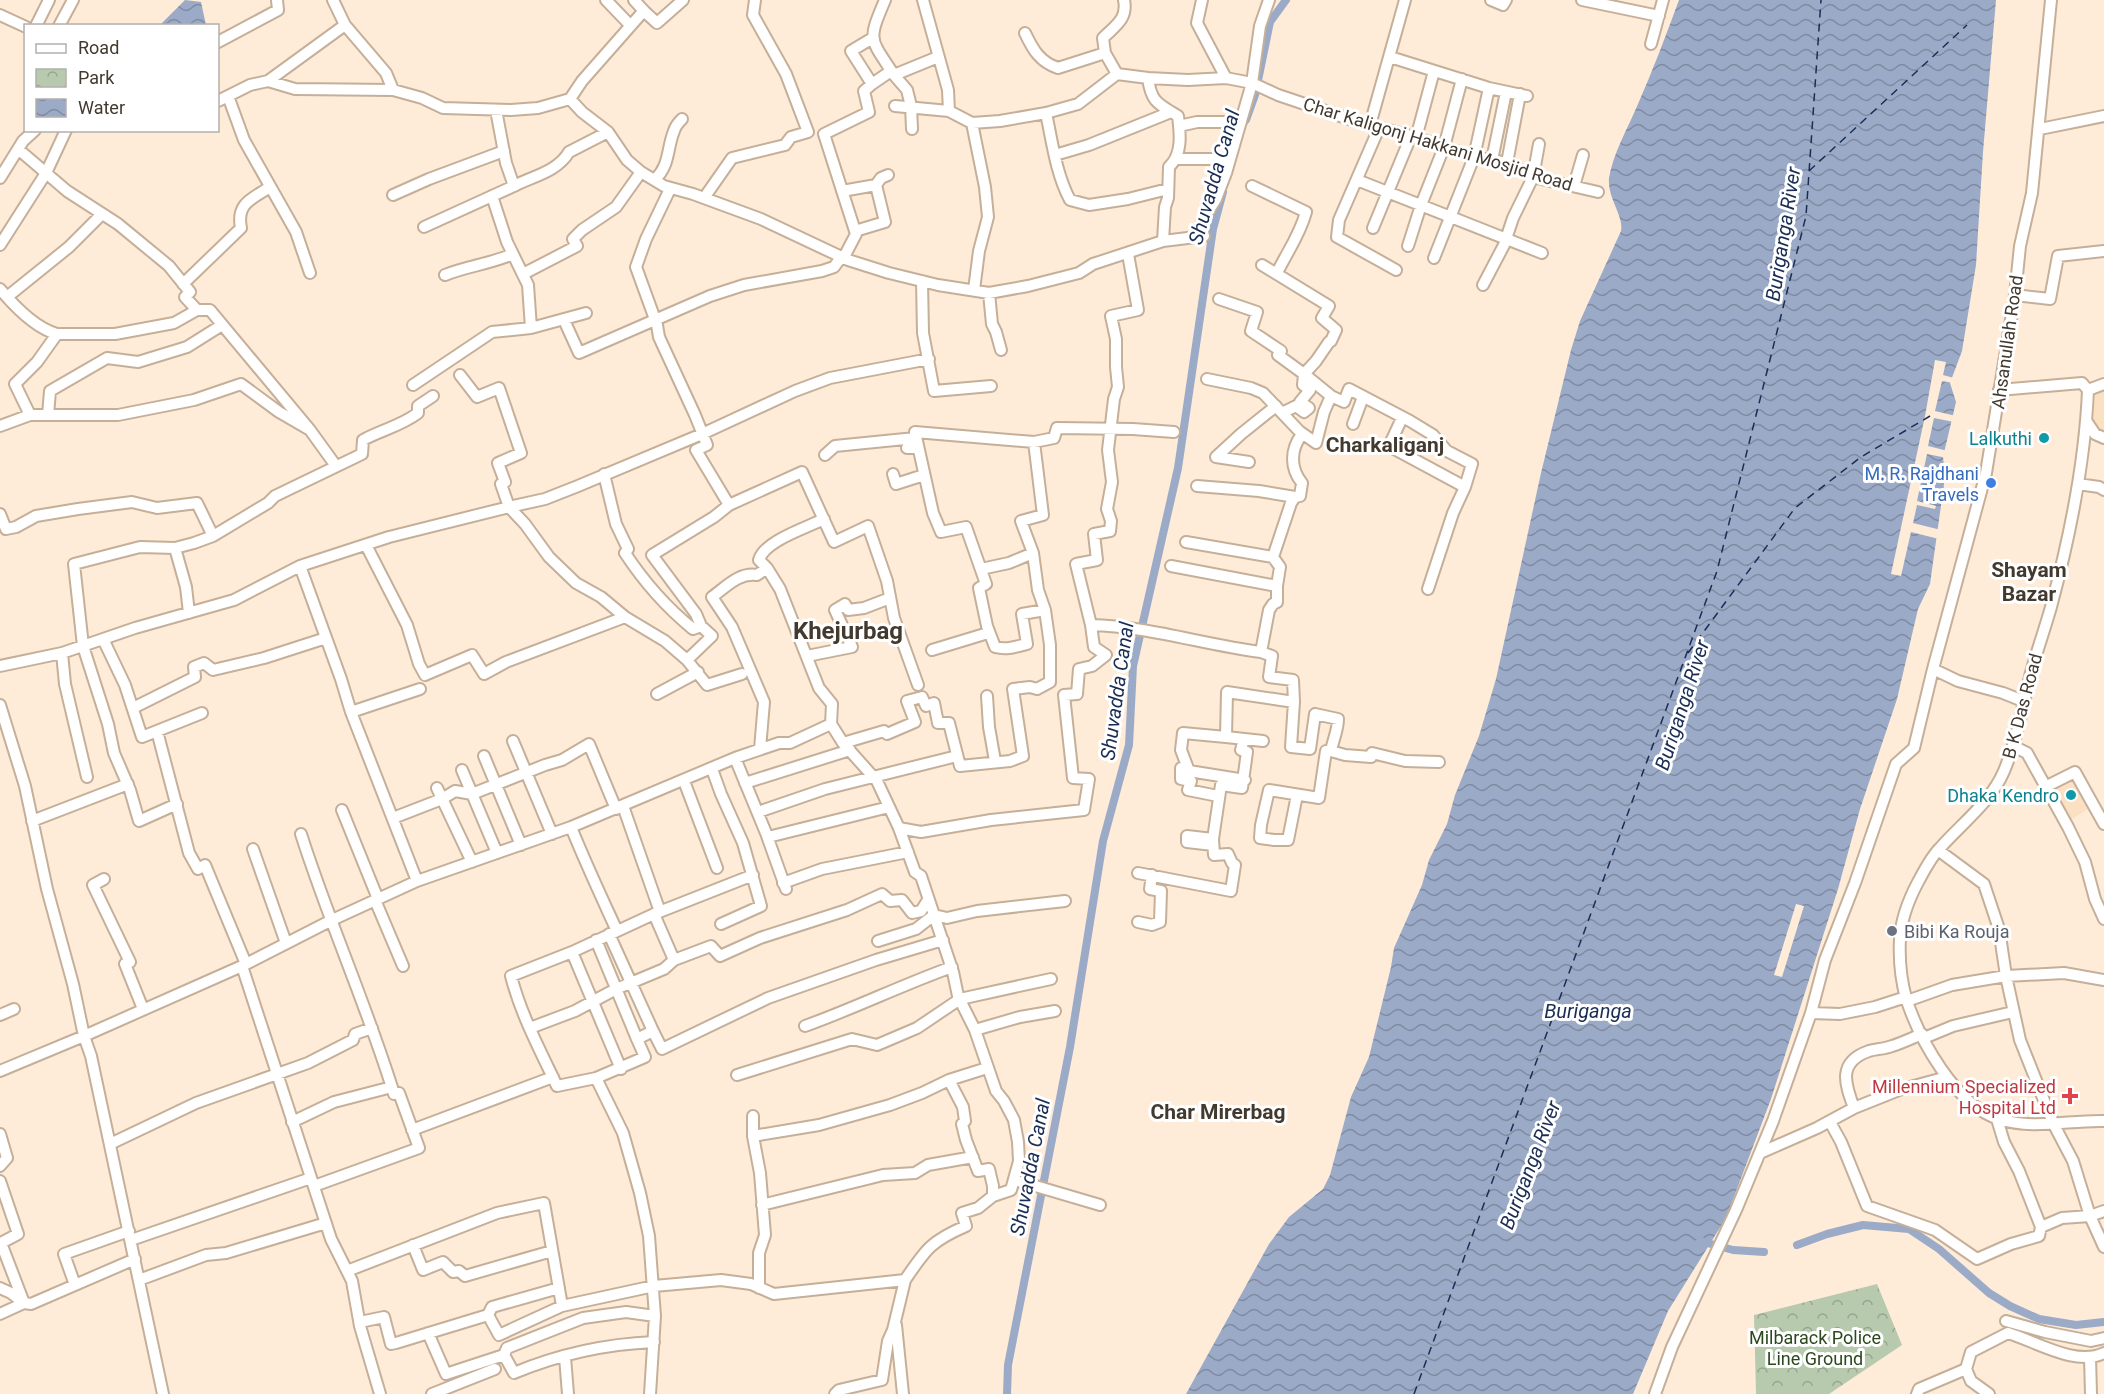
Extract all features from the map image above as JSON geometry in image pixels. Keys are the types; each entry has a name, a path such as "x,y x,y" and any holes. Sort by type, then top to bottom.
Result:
{"street":[{"path":"37,24 49,0"},
{"path":"60,24 73,0"},
{"path":"219,41 278,10 277,0"},
{"path":"333,0 345,25 386,73 393,90"},
{"path":"606,0 630,25"},
{"path":"634,0 657,23 683,0"},
{"path":"705,198 732,158 785,145 791,137 808,132 786,74 753,15 755,0"},
{"path":"885,0 874,25 872,39 877,52 907,90 911,106 912,129"},
{"path":"923,0 948,90 949,111"},
{"path":"894,106 949,111 972,123 1046,113 1078,104 1117,74 1105,53 1103,38 1122,20 1126,12 1124,0"},
{"path":"1202,0 1197,23 1226,78"},
{"path":"570,99 582,112 608,132 627,160 641,172 670,189 705,198 760,219 843,257 889,273 989,293 1079,273 1093,264 1163,241 1204,236 1201,228 1202,221 1216,200 1230,159 1252,83 1260,26 1269,0"},
{"path":"1396,270 1337,237 1339,220 1357,180 1374,127 1405,0"},
{"path":"1491,0 1503,5 1506,0"},
{"path":"1582,0 1659,16"},
{"path":"1651,44 1663,0"},
{"name":"Ahsanullah Road","path":"1654,1394 1672,1347 1760,1153 1811,1013 1825,960 1855,883 1896,764 1914,748 1924,713 1986,473 2015,295 2020,246 2032,193 2051,0"},
{"path":"268,81 295,89 393,90 422,98 443,108 496,110 538,108 570,99 582,81 630,25 645,12"},
{"path":"0,15 24,26"},
{"path":"310,273 296,232 223,99 250,85 268,81 345,25"},
{"path":"1025,33 1033,50 1042,61 1058,68 1105,53"},
{"path":"872,39 851,51 872,84"},
{"path":"564,320 579,353 711,296 744,285 834,267 854,239 855,231 824,134 869,112 864,91 872,84 893,73 938,57"},
{"path":"1390,57 1489,88 1523,95 1507,163"},
{"path":"1373,228 1413,137 1434,70"},
{"name":"Char Kaligonj Hakkani Mosjid Road","path":"1117,74 1188,80 1226,78 1252,83 1278,95 1374,127 1474,157 1507,163 1533,177 1598,192"},
{"path":"1148,78 1150,92 1156,103 1176,118 1197,122 1241,122"},
{"path":"1408,246 1421,205 1437,170 1462,80"},
{"path":"1434,258 1474,157 1489,88"},
{"path":"1492,160 1506,92"},
{"path":"496,110 514,186"},
{"path":"1046,113 1055,155 1070,200 1089,205 1099,204 1168,189"},
{"path":"2040,129 2104,116"},
{"path":"1055,155 1176,118"},
{"path":"1163,241 1169,167 1175,159 1181,140 1176,118"},
{"path":"654,179 660,174 669,156 673,131 682,119"},
{"path":"972,123 985,187 988,217 979,252 974,290"},
{"path":"0,178 23,141 33,132"},
{"path":"0,245 46,173 65,132"},
{"path":"424,226 552,170 569,152 608,132"},
{"path":"1483,285 1496,263 1513,218 1533,177 1539,144"},
{"path":"18,149 67,191 118,224 169,266 190,292 184,297 197,310"},
{"path":"393,195 504,151"},
{"path":"1574,186 1583,155"},
{"path":"1175,159 1230,159"},
{"path":"523,274 577,246 573,239 615,207 641,172"},
{"path":"843,191 876,185 881,178 888,175"},
{"path":"1357,180 1542,253"},
{"path":"855,231 885,222 876,185"},
{"path":"1252,186 1306,212 1302,228 1277,273"},
{"path":"183,284 241,228 239,217 244,203 270,187"},
{"path":"670,189 646,239 636,267 656,321 659,337 707,446 696,450 729,505"},
{"path":"492,196 513,254 530,292 531,328"},
{"path":"102,214 69,247 3,293 46,331 57,334 115,334 174,323 197,310 210,310 310,430 336,466"},
{"path":"2015,295 2050,299 2058,256 2104,251"},
{"path":"445,275 464,267 477,266 513,254"},
{"path":"899,828 921,832 991,820 1084,810 1089,778 1073,778 1065,695 1077,694 1079,669 1092,666 1106,655 1094,647 1077,564 1097,561 1094,534 1110,531 1111,521 1107,508 1112,482 1108,450 1114,399 1118,387 1116,339 1111,316 1138,310 1128,254"},
{"path":"1262,265 1329,306 1322,318 1336,330 1316,362 1304,374 1303,385 1310,390 1300,402 1309,408 1304,412 1296,406 1282,413 1302,434 1316,443 1324,412 1331,396"},
{"path":"922,281 923,333 934,391 991,386"},
{"path":"989,293 992,324 1001,350"},
{"path":"1219,299 1257,312 1251,331 1281,351 1278,356 1331,396 1344,402 1349,389 1433,435 1447,451 1472,464 1428,589"},
{"path":"413,385 492,332 531,328 586,313"},
{"path":"48,415 50,391 107,358 138,362 187,347 222,325"},
{"path":"30,415 15,384 37,362 57,334"},
{"path":"0,666 62,653 234,600 300,566 366,545 434,525 545,499 830,378 929,359"},
{"path":"460,375 477,397 499,388 521,453 498,464 505,482 501,484 508,507 525,524 549,557 576,583 601,597 625,617 665,641 687,660 707,685 742,674"},
{"path":"1207,379 1251,387 1263,393 1302,434"},
{"path":"1999,390 2082,383 2088,390 2104,384"},
{"path":"0,426 30,415 118,415 194,400 241,384 279,412 310,430"},
{"name":"B K Das Road","path":"2088,390 2087,422 2073,513 2053,598 2023,701 2013,746 2004,771 1992,793 1938,850 1908,902 1900,938 1901,965 1907,999 1923,1036 1947,1077 1975,1106 1997,1119 2032,1125 2104,1121"},
{"path":"177,804 139,821 128,784 114,753 108,724 83,646 74,564 140,547 175,548 213,536 275,496 362,454 363,440 384,428 394,427 409,420 418,413 418,406 433,396"},
{"path":"1353,424 1363,397"},
{"path":"1250,462 1216,457 1276,406"},
{"path":"1402,418 1389,446 1464,487"},
{"path":"2087,422 2095,434 2104,438"},
{"path":"825,455 835,446 915,435 1034,442 1054,438 1057,429 1174,432"},
{"path":"1197,486 1300,496 1302,483 1294,473 1292,463 1296,441 1302,434"},
{"path":"907,448 916,448 915,435"},
{"path":"915,435 933,513 941,532 966,527 986,584 979,588 988,633 995,647 1003,649 1027,644 1022,614 1045,610"},
{"path":"746,783 847,747 884,731 886,734 915,722 907,701 922,697 926,706 934,703 938,723 949,723 960,766 1010,761 1023,756 1013,689 1030,687 1038,689 1050,682 1050,645 1045,610 1038,590 1033,553 1021,521 1043,514 1034,442"},
{"path":"687,660 712,636 701,626 696,614 652,555 714,517 729,505 802,472 834,542 868,526 894,618 918,685"},
{"path":"604,474 616,524 628,549 625,553 646,584 684,621 693,629 701,626"},
{"path":"893,474 896,484 924,475"},
{"path":"2078,484 2104,490"},
{"path":"1273,558 1295,497"},
{"path":"0,513 6,529 16,527 36,516 78,509 132,502 157,508 196,503 213,536"},
{"path":"824,519 774,542 761,552 759,560 780,589 819,688 832,704 831,724 847,747 874,777 899,828 915,872 921,876 952,967 960,999 975,1030 996,1090 1005,1101 1014,1120 1019,1161 1019,1181 1011,1190 993,1196 978,1208 962,1213 966,1226 940,1237 922,1254 905,1280 888,1341 882,1380 839,1390 835,1394"},
{"path":"1186,542 1273,558 1280,567 1277,602 1269,610 1261,652"},
{"path":"366,545 407,625 419,664 425,675 472,655 484,674 506,662 625,617"},
{"path":"175,548 186,587 189,613"},
{"path":"981,569 1009,563 1033,553"},
{"path":"300,566 351,712 417,881"},
{"path":"1171,566 1277,586"},
{"path":"760,749 764,702 732,627 712,597 747,574 757,575 767,568"},
{"path":"807,656 852,647 835,610 845,604 849,610 864,608 890,598"},
{"path":"1091,625 1121,626 1272,656 1269,677 1293,680 1291,747 1310,749 1315,714 1338,718 1338,727 1331,751"},
{"path":"932,650 988,633"},
{"path":"133,708 195,677 194,667 204,663 213,670 264,658 326,638"},
{"path":"103,639 125,685 142,737 202,713"},
{"path":"62,653 65,684 87,777"},
{"path":"1934,669 1958,681 2023,701"},
{"path":"657,694 698,672"},
{"path":"351,712 420,689"},
{"path":"1226,737 1227,692 1294,702"},
{"path":"987,696 989,727 995,761"},
{"path":"0,705 25,786 47,889 91,1056 163,1394"},
{"path":"0,1071 244,965 332,920 417,881 571,827 684,782 735,758 779,743 790,743 831,724"},
{"path":"158,731 189,853 198,869 205,866 244,965 276,1074 331,1239 352,1281 378,1393"},
{"path":"1189,771 1181,750 1183,733 1263,741"},
{"path":"1138,873 1231,891 1235,865 1232,864 1228,854 1214,855 1213,845 1221,785 1242,788 1245,780 1247,752 1240,750 1244,739"},
{"path":"513,741 552,834"},
{"path":"393,818 442,799 455,791 472,794 562,760 589,744 620,807 674,960"},
{"path":"2013,746 2027,753 2085,862 2095,899 2104,919"},
{"path":"1298,795 1287,840 1260,838 1269,790 1318,798 1326,751 1358,757 1371,757 1372,753 1405,761 1439,762"},
{"path":"484,756 521,844"},
{"path":"758,812 825,789 957,756"},
{"path":"735,758 768,837 785,886 822,869 908,852"},
{"path":"1218,796 1188,790 1191,781 1181,779 1181,768 1245,780"},
{"path":"712,769 743,843 761,906 721,924"},
{"path":"462,770 497,853"},
{"path":"1312,798 1317,770"},
{"path":"2045,787 2075,772 2104,824"},
{"path":"684,782 717,868"},
{"path":"33,821 128,784"},
{"path":"437,788 472,862"},
{"path":"768,837 889,807"},
{"path":"342,810 403,966"},
{"path":"571,827 591,877 598,888 631,982 662,1049 768,998 876,960 943,940"},
{"path":"75,1285 64,1254 313,1182 419,1148 399,1093 394,1094 332,920 319,892 301,834"},
{"path":"1186,842 1187,849 1213,845"},
{"path":"253,849 286,944"},
{"path":"1938,850 1984,884 1999,929 2006,976 2020,1040 2053,1123 2073,1161 2090,1216 2104,1247"},
{"path":"596,940 645,1057 596,1078 557,1086 517,997 511,976 572,952 596,940 656,912 753,875"},
{"path":"1138,922 1152,925 1160,922 1161,891 1150,889 1152,875"},
{"path":"104,879 93,885 130,962 125,964 143,1009"},
{"path":"530,1028 575,1011 616,989 664,969 674,960 711,946 720,956 760,938 847,910 882,894 890,901 902,900 912,913 921,911 928,900"},
{"path":"934,915 947,918 977,911 1065,901"},
{"path":"878,941 916,930 934,915"},
{"path":"572,952 621,1068"},
{"path":"805,1026 851,1010 901,986 952,967"},
{"path":"1811,1013 1840,1014 1907,999 1952,985 2006,976 2064,973 2104,980"},
{"path":"736,1075 852,1039 877,1045 917,1028 960,999 1050,979"},
{"path":"0,1015 14,1009"},
{"path":"975,1030 1020,1017 1055,1011"},
{"path":"1854,1108 1845,1076 1854,1059 1869,1051 1953,1026 2013,1012"},
{"path":"110,1144 196,1103 308,1063 352,1040 355,1034 372,1028"},
{"path":"637,1039 653,1031"},
{"path":"753,1136 819,1125 890,1105 949,1080 987,1068"},
{"path":"412,1130 553,1077"},
{"path":"1760,1153 1830,1122 1854,1108 1899,1090 1947,1077"},
{"path":"596,1078 623,1133 649,1236 655,1316 650,1394"},
{"path":"949,1080 963,1107 965,1121 962,1124 978,1171 989,1169 993,1196"},
{"path":"292,1122 334,1102 392,1087"},
{"path":"753,1116 753,1136 760,1173 765,1235 759,1252 759,1288"},
{"path":"1830,1122 1845,1151 1867,1206 1935,1230 1977,1259 2011,1244 2039,1236 2042,1227 2019,1171 2004,1142 1997,1119"},
{"path":"0,1134 7,1158 0,1166"},
{"path":"762,1205 883,1175 915,1173 928,1165 973,1157"},
{"path":"0,1181 18,1234 1,1243 24,1303"},
{"path":"1019,1181 1095,1203"},
{"path":"347,1271 497,1213 544,1203 562,1306"},
{"path":"2042,1227 2062,1218 2090,1216 2104,1211"},
{"path":"139,1280 206,1255 226,1253 326,1223"},
{"path":"413,1245 423,1270 443,1262 453,1272 459,1271 465,1276 552,1251"},
{"path":"0,1288 24,1303 31,1304 135,1259"},
{"path":"488,1315 499,1335 562,1306 654,1286 721,1280 751,1284 774,1294 905,1280"},
{"path":"360,1322 384,1317 391,1344 488,1315 492,1307 558,1288"},
{"path":"0,1314 24,1303"},
{"path":"428,1333 447,1374 504,1355 507,1348 583,1318 626,1312 655,1316"},
{"path":"895,1321 903,1394"},
{"path":"2006,1321 2091,1341 2104,1338"},
{"path":"1989,1394 1971,1381 1966,1369 1971,1352 2008,1333 2055,1352 2090,1358 2104,1353"},
{"path":"504,1355 513,1373 537,1363 618,1344 654,1342"},
{"path":"565,1357 568,1394"},
{"path":"2090,1358 2091,1394"},
{"path":"1917,1394 1919,1389 1966,1369"},
{"path":"432,1394 495,1370"}],"shaded area":[{"path":"2104,384 2104,438 2087,422 2088,390"},
{"path":"2074,774 2093,806 2067,822 2048,787"}],"green space":[{"name":"Milbarack Police Line Ground","path":"1877,1284 1902,1345 1829,1394 1756,1394 1754,1315"}],"water":[{"path":"185,0 201,2 206,24 161,24"},
{"name":"Buriganga","path":"1679,0 1996,0 1976,265 1962,351 1950,383 1956,402 1943,457 1945,477 1930,584 1918,609 1897,699 1860,809 1838,889 1771,1099 1726,1218 1668,1311 1633,1394 1186,1394 1269,1244 1289,1217 1323,1189 1330,1175 1351,1097 1369,1057 1394,948 1422,885 1429,860 1447,824 1455,795 1479,736 1496,679 1541,473 1571,350 1580,321 1621,231 1620,219 1609,185 1611,169"}],"pier":[{"path":"1935,360 1946,362 1943,375 1954,378 1953,383 1942,381 1935,411 1956,416 1954,422 1934,418 1928,446 1948,451 1947,458 1927,454 1917,501 1936,506 1935,509 1917,505 1913,523 1941,530 1939,539 1911,532 1901,576 1891,574"},
{"path":"1796,904 1804,906 1782,977 1774,975"}],"waterway":[{"name":"Shuvadda Canal","path":"1246,120 1255,95 1270,22 1286,0"},
{"name":"Shuvadda Canal","path":"1007,1394 1008,1365 1070,1047 1103,841 1129,745 1133,666 1178,468 1213,229 1223,192"},
{"path":"1797,1245 1827,1234 1863,1225 1909,1229 1939,1249 1989,1293 2010,1306 2039,1319 2076,1325 2104,1322"},
{"path":"1700,1241 1733,1250 1764,1252"}],"ferry route":[{"path":"1414,1394 1717,571 1806,216 1821,0"},
{"path":"1809,171 1967,25"},
{"path":"1688,653 1795,508 1861,457 1930,416"}],"place":[{"name":"Lalkuthi","path":"2044,438"},
{"name":"M. R. Rajdhani Travels","path":"1991,483"},
{"name":"Dhaka Kendro","path":"2071,795"},
{"name":"Bibi Ka Rouja","path":"1892,931"},
{"name":"Millennium Specialized Hospital Ltd","path":"2070,1096"}],"district":[{"name":"Charkaliganj","path":"1385,445"},
{"name":"Shayam Bazar","path":"2029,582"},
{"name":"Khejurbag","path":"848,631"},
{"name":"Char Mirerbag","path":"1218,1112"}],"water label":[{"name":"Buriganga River","path":"1783,234"},
{"name":"Buriganga River","path":"1682,705"},
{"name":"Buriganga River","path":"1530,1165"}]}
